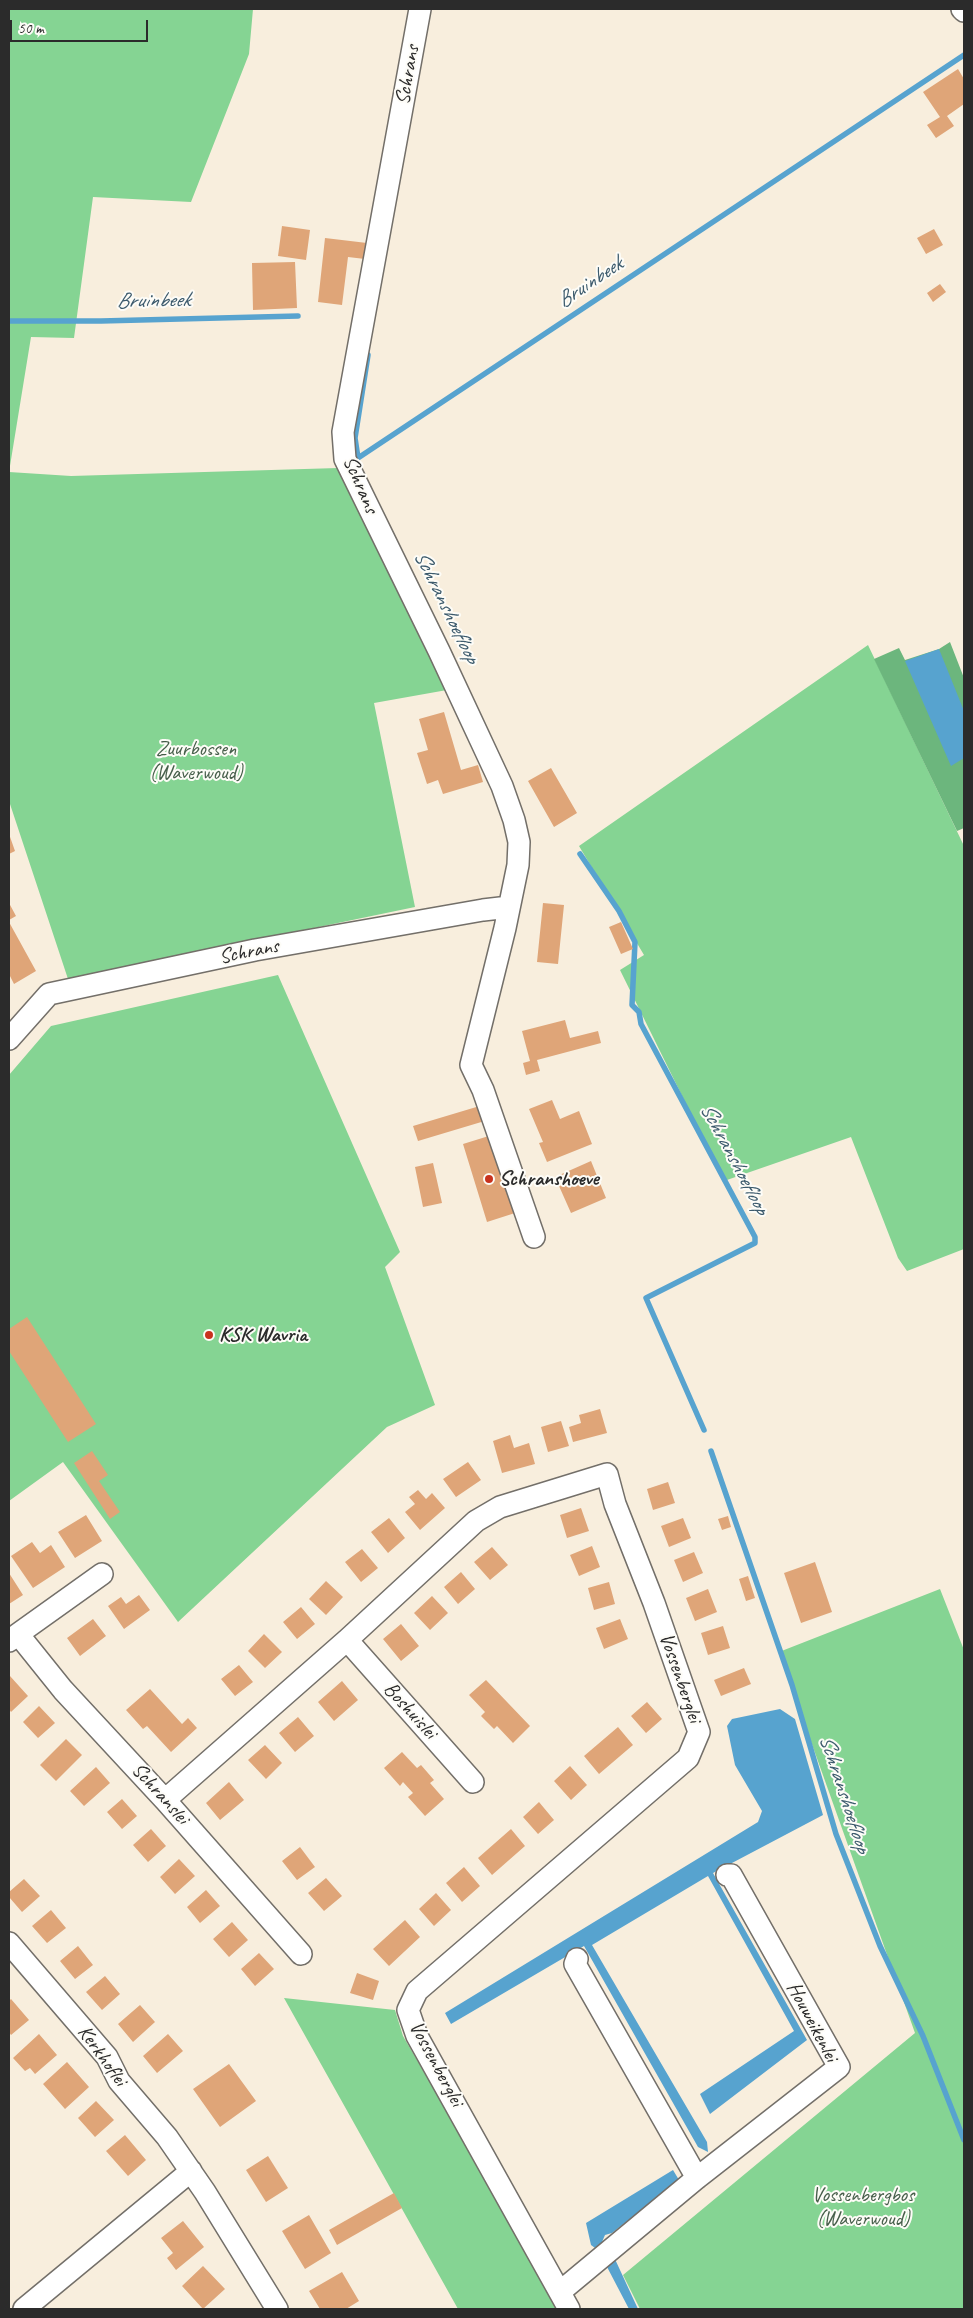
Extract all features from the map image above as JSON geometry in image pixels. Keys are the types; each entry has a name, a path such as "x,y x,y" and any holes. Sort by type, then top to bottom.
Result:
{"street":[{"name":"Schrans","path":"420,9 343,432 345,459 502,786 519,842 518,864 509,907 470,1065 483,1090 534,1237"},
{"name":"Schrans","path":"9,1038 50,994 256,950 509,907"},
{"name":"Vossenberglei","path":"165,1800 348,1640 476,1521 500,1507 607,1474 615,1504 654,1603 699,1732 688,1758 417,1991 408,2010 417,2036 565,2300"},
{"name":"Schranslei","path":"102,1574 14,1638 165,1800 302,1954"},
{"name":"Boshuislei","path":"348,1640 473,1782"},
{"name":"Houweikenlei","path":"565,2300 697,2178 839,2068 731,1875 727,1875"},
{"name":"Kerkhoflei","path":"9,1943 107,2057 119,2081 167,2137 191,2171 277,2309"},
{"path":"577,1959 575,1964 697,2178"},
{"path":"24,2309 191,2171"}],"green space":[{"path":"9,9 253,9 249,54 191,202 93,197 74,338 31,337 9,472"},
{"name":"Zuurbossen (Waverwoud)","path":"338,468 447,690 374,703 415,907 68,979 9,801 9,472 71,476"},
{"path":"950,642 964,678 964,828 957,831 874,659 899,648 905,660 939,649"},
{"path":"868,645 964,846 964,1249 907,1271 898,1258 851,1137 724,1181 620,970 644,955 579,846"},
{"name":"KSK Wavria","path":"278,975 400,1252 385,1267 435,1405 387,1427 178,1622 63,1462 9,1501 9,1075 51,1026"},
{"name":"Vossenbergbos (Waverwoud)","path":"940,1589 964,1650 964,2309 640,2309 623,2275 915,2033 779,1652"},
{"path":"284,1998 395,2010 403,2036 553,2292 559,2309 458,2309"}],"water":[{"path":"939,649 964,711 964,758 951,766 905,661"},
{"path":"780,1709 795,1719 823,1815 713,1873 807,2040 710,2114 700,2094 794,2031 708,1876 592,1945 707,2142 708,2152 698,2147 584,1946 451,2024 445,2013 758,1822 762,1811 735,1765 727,1726 732,1719"},
{"path":"673,2170 679,2180 612,2233 605,2235 602,2242 595,2248 591,2245 586,2223"},
{"path":"614,2257 638,2309 629,2309 606,2265"}],"building":[{"path":"958,69 964,79 964,104 947,116 954,126 936,138 927,125 940,117 923,92"},
{"path":"282,226 310,230 306,260 278,256"},
{"path":"934,229 943,245 926,254 917,238"},
{"path":"325,238 367,243 365,259 348,257 342,305 318,302"},
{"path":"295,262 297,308 253,310 252,263"},
{"path":"940,284 946,292 933,302 927,293"},
{"path":"444,712 461,770 478,765 483,782 443,794 438,780 427,784 417,753 428,750 419,719"},
{"path":"551,768 577,813 554,827 528,781"},
{"path":"9,834 15,851 9,854"},
{"path":"9,903 16,916 9,920"},
{"path":"543,903 564,905 558,964 537,962"},
{"path":"9,922 36,971 14,984 9,974"},
{"path":"621,922 633,949 621,954 609,927"},
{"path":"565,1020 570,1038 598,1031 601,1043 537,1060 540,1071 526,1075 523,1063 530,1061 522,1031"},
{"path":"552,1100 560,1119 579,1111 592,1144 547,1162 539,1143 543,1142 529,1109"},
{"path":"483,1105 488,1120 418,1141 413,1126"},
{"name":"Schranshoeve","path":"492,1135 515,1213 487,1222 463,1144"},
{"path":"591,1161 606,1198 571,1213 555,1177"},
{"path":"433,1163 442,1203 423,1207 415,1167"},
{"path":"27,1317 96,1424 68,1442 9,1351 9,1329"},
{"path":"600,1409 607,1433 573,1442 569,1427 581,1423 579,1415"},
{"path":"561,1421 569,1446 548,1452 541,1427"},
{"path":"510,1435 514,1448 529,1443 535,1464 502,1473 493,1441"},
{"path":"92,1451 108,1475 99,1481 120,1512 110,1519 74,1463"},
{"path":"468,1462 481,1480 456,1497 443,1479"},
{"path":"668,1482 675,1503 653,1510 647,1489"},
{"path":"418,1490 426,1499 432,1493 445,1508 420,1530 405,1512 415,1504 409,1497"},
{"path":"581,1508 589,1531 567,1538 560,1515"},
{"path":"86,1515 102,1541 75,1558 58,1532"},
{"path":"728,1516 731,1527 722,1530 718,1519"},
{"path":"389,1518 405,1538 388,1553 371,1532"},
{"path":"683,1518 691,1538 669,1547 661,1526"},
{"path":"32,1542 40,1553 51,1545 65,1567 33,1588 11,1556"},
{"path":"592,1546 600,1567 579,1576 570,1555"},
{"path":"492,1547 508,1565 490,1580 474,1562"},
{"path":"362,1549 378,1568 361,1582 345,1562"},
{"path":"694,1552 703,1573 683,1582 674,1560"},
{"path":"815,1562 832,1612 801,1623 784,1573"},
{"path":"461,1572 475,1589 458,1604 444,1587"},
{"path":"9,1573 23,1595 9,1604"},
{"path":"748,1576 755,1598 746,1601 739,1579"},
{"path":"326,1581 343,1597 326,1615 309,1599"},
{"path":"609,1582 615,1604 594,1610 588,1588"},
{"path":"708,1589 717,1612 695,1621 686,1598"},
{"path":"139,1595 150,1610 124,1629 108,1606 121,1597 126,1604"},
{"path":"432,1596 448,1613 430,1630 414,1613"},
{"path":"301,1607 315,1624 297,1639 283,1622"},
{"path":"93,1619 106,1636 80,1656 67,1638"},
{"path":"620,1619 628,1639 604,1649 596,1628"},
{"path":"401,1624 419,1646 401,1661 383,1639"},
{"path":"723,1626 730,1648 708,1655 701,1633"},
{"path":"264,1634 282,1652 265,1668 248,1651"},
{"path":"239,1665 253,1682 235,1696 221,1679"},
{"path":"744,1668 751,1684 721,1696 714,1680"},
{"path":"10,1676 28,1696 11,1712 9,1709"},
{"path":"486,1680 530,1726 513,1743 497,1726 494,1729 481,1716 485,1712 469,1695"},
{"path":"342,1681 358,1700 334,1721 318,1702"},
{"path":"150,1689 182,1724 188,1718 197,1728 171,1752 147,1726 143,1729 126,1710"},
{"path":"647,1702 662,1719 646,1733 631,1716"},
{"path":"39,1706 55,1723 38,1738 23,1722"},
{"path":"298,1717 314,1736 295,1752 279,1733"},
{"path":"618,1727 633,1745 599,1774 584,1756"},
{"path":"66,1739 82,1755 56,1781 40,1765"},
{"path":"265,1745 282,1763 266,1779 248,1760"},
{"path":"402,1752 417,1768 421,1765 434,1780 430,1783 444,1799 425,1816 408,1797 413,1793 403,1782 400,1786 384,1768"},
{"path":"570,1766 587,1785 571,1800 554,1781"},
{"path":"96,1767 110,1783 84,1806 70,1791"},
{"path":"229,1782 244,1800 220,1820 206,1803"},
{"path":"122,1799 137,1816 122,1829 107,1812"},
{"path":"539,1802 554,1820 538,1834 523,1817"},
{"path":"151,1829 166,1846 148,1862 133,1845"},
{"path":"511,1829 525,1846 492,1875 478,1858"},
{"path":"300,1847 315,1867 297,1880 282,1861"},
{"path":"179,1859 195,1876 175,1894 160,1877"},
{"path":"464,1867 480,1886 462,1902 446,1883"},
{"path":"326,1878 342,1896 324,1911 308,1893"},
{"path":"24,1879 40,1896 22,1912 9,1897 9,1892"},
{"path":"206,1890 220,1906 200,1923 187,1907"},
{"path":"436,1893 451,1910 434,1926 419,1909"},
{"path":"51,1910 66,1928 47,1943 32,1926"},
{"path":"405,1920 420,1937 389,1966 373,1949"},
{"path":"232,1922 248,1940 229,1957 213,1939"},
{"path":"78,1946 93,1965 75,1979 60,1961"},
{"path":"259,1953 274,1969 255,1986 241,1969"},
{"path":"357,1973 379,1981 373,2000 350,1993"},
{"path":"105,1976 120,1994 102,2010 86,1992"},
{"path":"11,1999 29,2020 11,2035 9,2032 9,2001"},
{"path":"140,2005 155,2022 133,2042 118,2024"},
{"path":"39,2034 57,2055 35,2074 30,2068 25,2071 13,2058"},
{"path":"168,2034 183,2051 157,2073 143,2056"},
{"path":"67,2062 89,2087 65,2109 43,2084"},
{"path":"229,2064 256,2101 220,2127 193,2089"},
{"path":"96,2101 114,2120 95,2137 78,2118"},
{"path":"125,2135 146,2160 128,2176 106,2151"},
{"path":"268,2156 288,2188 266,2202 246,2170"},
{"path":"394,2193 402,2208 337,2245 329,2230"},
{"path":"309,2215 331,2253 305,2269 282,2231"},
{"path":"183,2221 204,2247 176,2270 167,2258 173,2253 161,2238"},
{"path":"203,2266 225,2289 203,2309 182,2286"},
{"path":"342,2272 359,2301 346,2309 320,2309 309,2291"}],"waterway":[{"name":"Bruinbeek","path":"368,355 355,438 358,458 964,55"},
{"name":"Bruinbeek","path":"9,321 101,321 298,316"},
{"name":"Schranshoefloop","path":"580,854 619,911 635,942 632,1005 639,1012 641,1024 755,1237 755,1243 646,1298 704,1430"},
{"name":"Schranshoefloop","path":"711,1451 792,1685 836,1834 880,1946 923,2036 964,2140"}],"place":[{"name":"Schranshoeve","path":"489,1179"},
{"name":"KSK Wavria","path":"209,1335"}]}
